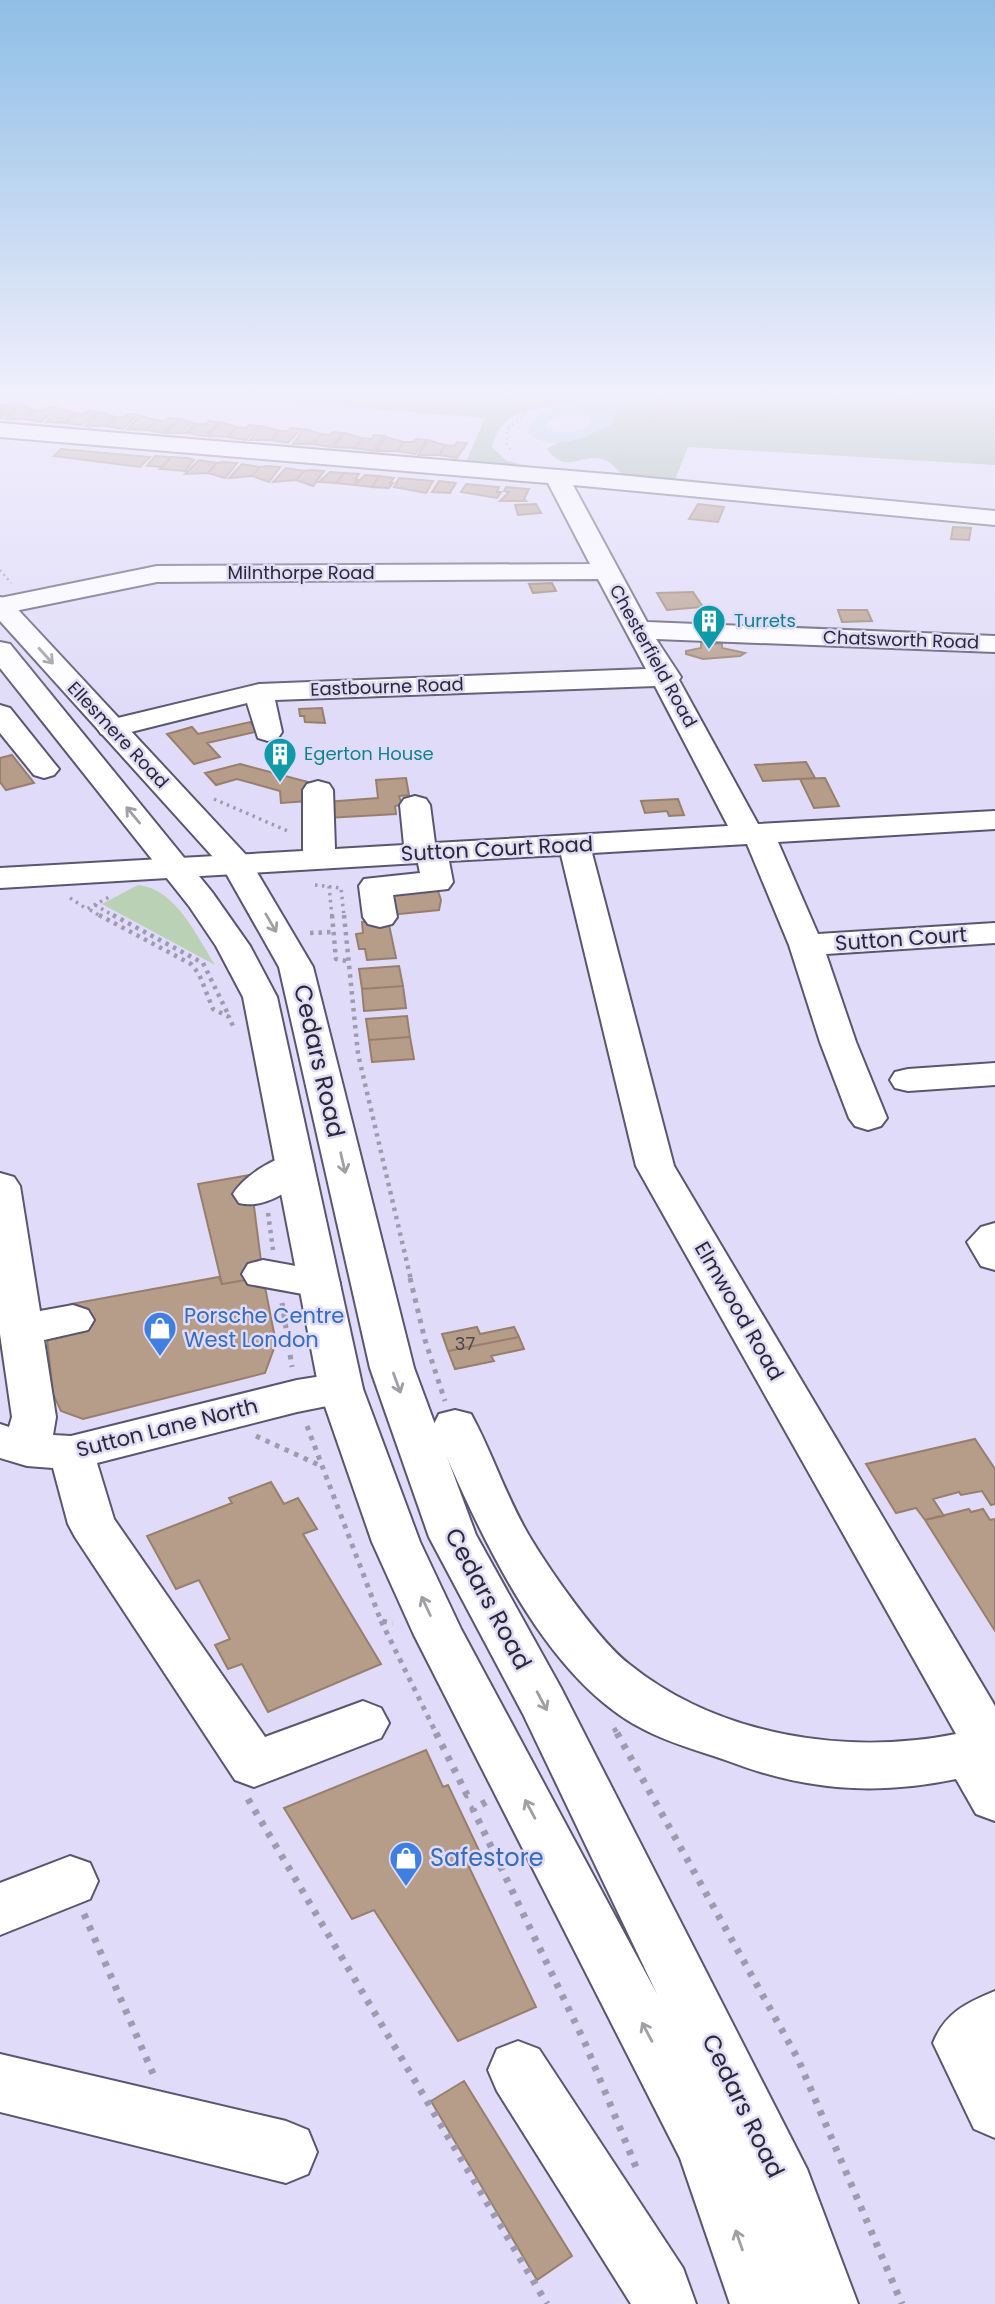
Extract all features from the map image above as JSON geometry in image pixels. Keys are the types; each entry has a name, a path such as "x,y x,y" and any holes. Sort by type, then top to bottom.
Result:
{"main road":[{"name":"Chesterfield Road","path":"570,502 605,571 753,834 806,945 838,1042 868,1118"},
{"path":"817,502 995,517"},
{"name":"Milnthorpe Road","path":"1,606 213,564 605,571"},
{"name":"Ellesmere Road","path":"1,606 237,864"},
{"name":"Chatsworth Road","path":"640,630 995,644"},
{"name":"Ellesmere Road","path":"0,650 177,867"},
{"name":"Eastbourne Road","path":"111,728 259,692 667,677"},
{"path":"259,692 268,732"},
{"path":"0,714 44,769"},
{"path":"318,790 323,863"},
{"path":"380,917 376,886 437,882 426,853 415,805"},
{"name":"Sutton Court Road","path":"0,878 237,864 323,863 426,853 995,820"},
{"name":"Elmwood Road","path":"575,845 655,1166 972,1717 986,1746 995,1798"},
{"name":"Cedars Road","path":"237,864 296,967 392,1368 453,1537 543,1703 785,2191 826,2304"},
{"name":"Cedars Road","path":"177,867 231,943 260,997 270,1182 286,1278 341,1389 396,1542 439,1634 706,2146 762,2304"},
{"name":"Sutton Court","path":"806,945 995,933"},
{"path":"908,1080 995,1074"},
{"path":"0,1186 4,1194 19,1330 34,1417 24,1453 75,1477 92,1524 254,1764 363,1723"},
{"path":"995,1236 987,1242 995,1256"},
{"path":"19,1330 74,1320"},
{"name":"Sutton Lane North","path":"24,1453 341,1389"},
{"path":"455,1426 511,1548 561,1621 609,1678 661,1714 775,1756 843,1766 910,1766 986,1746"},
{"path":"0,1909 70,1881"},
{"path":"995,2018 962,2043 995,2108"},
{"path":"518,2070 660,2291 664,2304"},
{"path":"0,2083 286,2152"}],"path":[{"path":"207,796 323,863"},
{"path":"303,884 323,863"},
{"path":"323,863 336,960 348,961"},
{"name":"Cedars Road","path":"323,863 341,888 358,1054 425,1340 455,1426"},
{"path":"95,905 204,962 236,1035"},
{"path":"90,910 191,964 197,969 213,1009 229,1017"},
{"path":"310,933 333,932"},
{"path":"270,1182 286,1278 294,1378"},
{"path":"307,1426 381,1621 467,1795 477,1792 486,1802 473,1809 585,2043 641,2178"},
{"path":"251,1434 322,1466"},
{"path":"381,1621 400,1624"},
{"path":"608,1719 701,1879 798,2059 902,2304"},
{"path":"246,1794 547,2304"},
{"path":"70,1881 175,2126"}],"green space":[{"path":"138,885 151,888 174,904 184,915 215,965 102,904"}],"building":[{"path":"536,504 541,513 518,515 515,505"},
{"path":"698,504 724,507 718,522 689,519"},
{"path":"953,527 971,528 969,540 951,539"},
{"path":"552,583 556,591 533,593 529,584"},
{"path":"693,592 703,607 667,610 657,593"},
{"path":"838,610 867,610 872,621 842,622"},
{"name":"Turrets","path":"701,643 722,644 722,648 745,653 740,656 703,659 686,654 686,651 701,648"},
{"path":"322,708 325,723 305,722 304,716 300,716 299,709"},
{"path":"250,722 259,731 207,743 220,757 194,764 167,734 192,727 198,734"},
{"path":"12,755 34,783 6,790 0,782 0,758"},
{"path":"806,762 815,778 763,781 755,765"},
{"name":"Egerton House","path":"240,764 308,782 308,801 281,803 280,791 237,779 216,785 205,773"},
{"path":"406,778 409,795 399,796 402,805 395,806 396,814 327,818 326,802 378,798 376,780"},
{"path":"825,778 839,806 814,808 800,779"},
{"path":"678,799 684,815 669,816 667,811 645,813 641,801"},
{"path":"437,888 441,900 439,910 390,915 387,891"},
{"path":"388,920 396,958 367,960 365,949 359,949 356,934 363,933 362,922"},
{"path":"399,966 403,986 362,989 359,969"},
{"path":"403,986 406,1008 364,1011 362,989"},
{"path":"407,1016 410,1037 369,1040 366,1019"},
{"path":"410,1037 414,1059 372,1062 369,1040"},
{"path":"250,1175 263,1277 222,1284 198,1184"},
{"name":"Porsche Centre West London","path":"219,1277 222,1284 263,1277 276,1343 265,1373 83,1419 61,1411 53,1394 47,1338 75,1332 71,1304"},
{"path":"477,1327 480,1334 514,1327 519,1337 448,1351 442,1334"},
{"path":"519,1337 524,1349 491,1356 494,1361 455,1369 448,1351"},
{"path":"975,1439 995,1469 995,1504 991,1505 982,1491 961,1495 959,1492 933,1499 944,1516 925,1520 916,1508 896,1513 866,1464"},
{"path":"271,1482 284,1504 298,1498 317,1529 303,1534 381,1664 268,1712 242,1664 228,1669 215,1645 230,1639 199,1580 176,1589 147,1536 232,1503 229,1498"},
{"path":"969,1509 971,1512 983,1509 990,1520 995,1519 995,1631 925,1520"},
{"name":"Safestore","path":"426,1750 443,1787 448,1785 484,1861 469,1867 536,2007 458,2041 374,1910 352,1919 284,1808"},
{"path":"464,2081 572,2256 537,2280 431,2101"}],"place":[{"name":"Turrets","path":"709,651"},
{"name":"Egerton House","path":"280,784"},
{"name":"Porsche Centre West London","path":"160,1358"},
{"name":"Safestore","path":"406,1888"}]}
